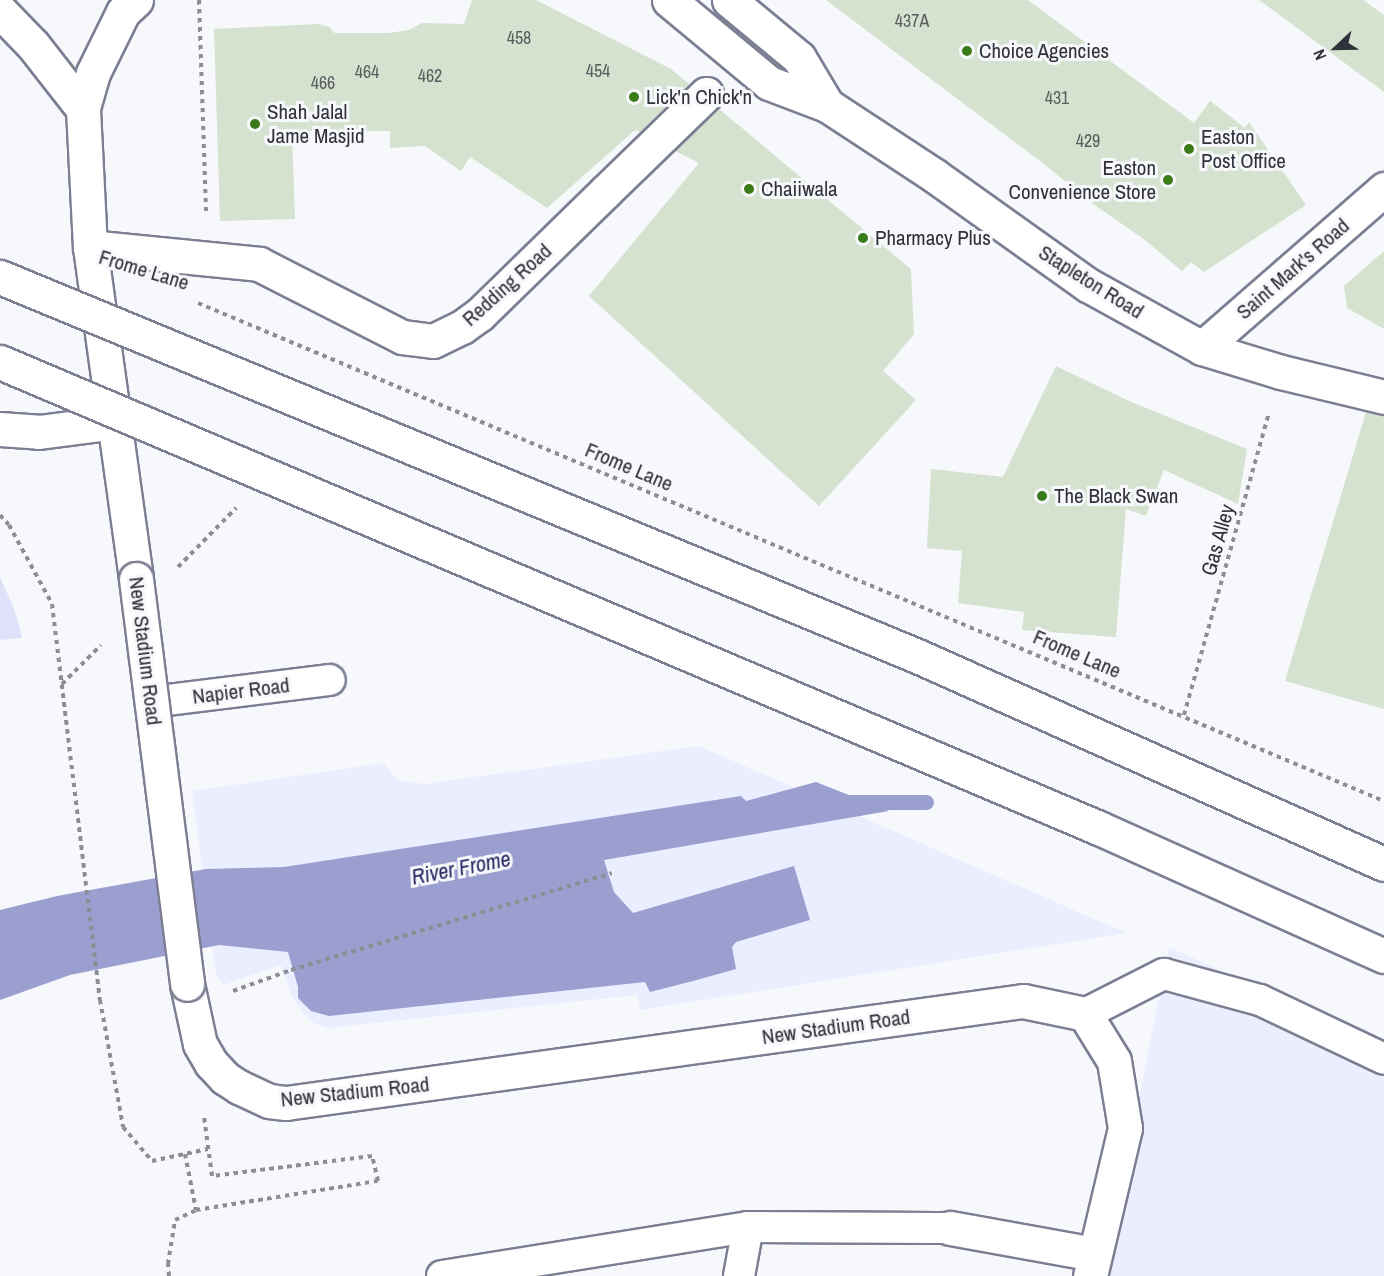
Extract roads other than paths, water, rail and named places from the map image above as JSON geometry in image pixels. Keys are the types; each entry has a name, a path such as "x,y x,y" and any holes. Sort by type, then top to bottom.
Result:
{"main road":[{"name":"New Stadium Road","path":"136,0 123,12 93,73 83,109 90,247 116,422 188,995 200,1044 211,1063 225,1078 251,1094 286,1103 1023,1001 1085,1014"},
{"name":"Stapleton Road","path":"669,0 769,83 827,105 935,176 1088,285 1202,348 1281,372 1384,397"},
{"name":"Stapleton Road","path":"729,0 799,58 827,105"},
{"path":"0,11 33,45 83,109"},
{"name":"Redding Road","path":"90,247 259,264 402,338 433,341 462,327 480,314 706,94"},
{"name":"Saint Mark's Road","path":"1202,348 1384,189"},
{"path":"0,277 915,655 1384,864"},
{"path":"0,362 1099,828 1384,956"},
{"path":"0,429 39,432 116,422"},
{"path":"950,1228 1093,1265 1125,1128 1114,1060 1085,1014"}],"lane":[{"name":"Napier Road","path":"151,702 330,680"},
{"path":"1085,1014 1164,974 1260,999 1384,1059"},
{"path":"442,1276 748,1227 950,1228"},
{"path":"739,1276 748,1227"}],"water":[{"path":"816,782 889,811 604,860 614,892 633,913 794,866 810,920 736,942 732,947 736,969 693,981 650,992 645,982 329,1016 311,1011 298,998 298,987 288,952 219,945 70,975 0,1000 0,910 57,896 206,869 284,867 741,796 746,801"}],"waterway":[{"name":"River Frome","path":"845,802 926,802"}],"place":[{"name":"Choice Agencies","path":"967,51"},
{"name":"Lick'n Chick'n","path":"634,97"},
{"name":"Shah Jalal Jame Masjid","path":"255,124"},
{"name":"Easton Post Office","path":"1189,149"},
{"name":"Easton Convenience Store","path":"1168,180"},
{"name":"Chaiiwala","path":"749,189"},
{"name":"Pharmacy Plus","path":"863,238"},
{"name":"The Black Swan","path":"1042,496"}]}
